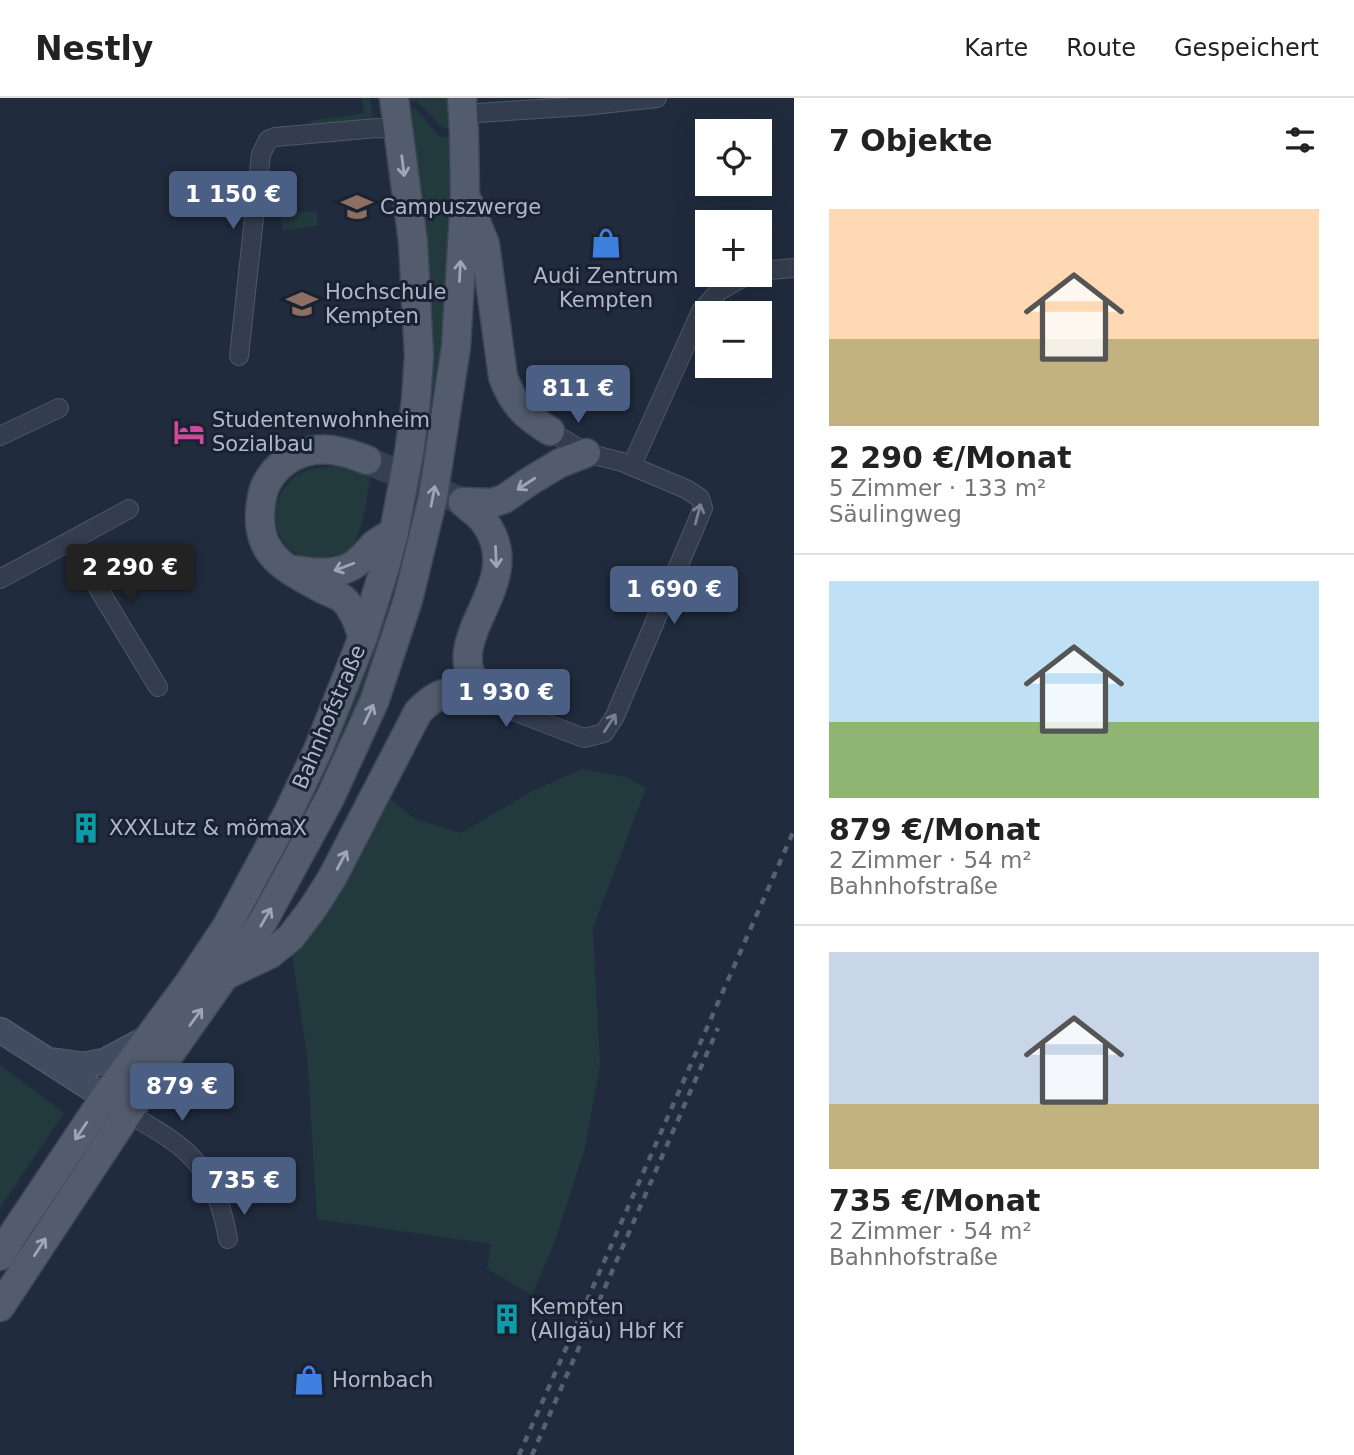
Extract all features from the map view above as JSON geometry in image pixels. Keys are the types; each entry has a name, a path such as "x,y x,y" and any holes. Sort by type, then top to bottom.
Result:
{"main road":[{"name":"Bahnhofstraße","path":"0,1256 105,1097 223,932 271,845 318,750 363,637 394,533 411,440 419,356 413,242 394,98"},
{"name":"Bahnhofstraße","path":"0,1307 128,1113 262,923 330,798 374,702 408,600 433,497 454,360 465,196 463,106"},
{"path":"465,196 485,244 503,377 510,394 522,411 550,431"},
{"path":"363,637 354,614 342,599 284,568 270,554 262,537 258,513 263,488 290,457 307,451 327,449 367,460"},
{"path":"484,698 474,683 467,656 469,642 494,582 498,553 493,536 481,517 463,502 492,503 504,499 560,463 586,453"},
{"path":"284,568 311,573 338,571 351,566 377,543 394,533"},
{"path":"228,974 270,954 290,937 313,908 332,878 418,712 427,702 439,695 463,691 484,698"}],"street":[{"path":"463,106 584,106 657,98"},
{"path":"239,356 260,160 268,140 275,137 377,128 398,129"},
{"path":"772,270 794,268"},
{"path":"632,465 701,311 726,287"},
{"path":"0,436 59,408"},
{"path":"484,698 584,738 604,733 615,716 703,508 695,493 632,465 586,453 550,431"},
{"path":"0,579 129,509"},
{"path":"70,542 158,687"},
{"path":"0,1030 177,1144 205,1172 221,1204 228,1238"},
{"path":"45,1059 84,1065 105,1062 146,1040"}],"green space":[{"path":"362,98 370,98 374,123 317,129 309,121 364,113"},
{"path":"402,98 449,98 453,129 443,128 416,101 402,102"},
{"path":"415,108 439,136 454,138 446,345 427,493 399,599 328,785 313,780 408,504 404,109"},
{"path":"316,211 318,226 282,230 281,214"},
{"path":"333,466 371,476 360,528 352,546 341,557 328,560 306,558 294,553 285,544 279,533 276,507 289,482 299,474"},
{"path":"582,769 625,777 646,788 593,928 600,1066 585,1148 555,1241 532,1295 487,1269 491,1244 317,1219 307,1055 292,956 315,929 334,900 386,795 415,819 461,833 532,791"},
{"path":"0,1065 64,1113 0,1208"}],"tunnel":[{"path":"367,460 463,502"}],"railway":[{"path":"519,1455 794,830"},
{"path":"532,1455 718,1028"}],"place":[{"name":"Campuszwerge","path":"357,207"},
{"name":"Audi Zentrum Kempten","path":"606,243"},
{"name":"Hochschule Kempten","path":"302,304"},
{"name":"Studentenwohnheim Sozialbau","path":"189,432"},
{"name":"XXXLutz & mömaX","path":"86,828"},
{"name":"Kempten (Allgäu) Hbf Kf","path":"507,1319"},
{"name":"Hornbach","path":"309,1380"}]}
